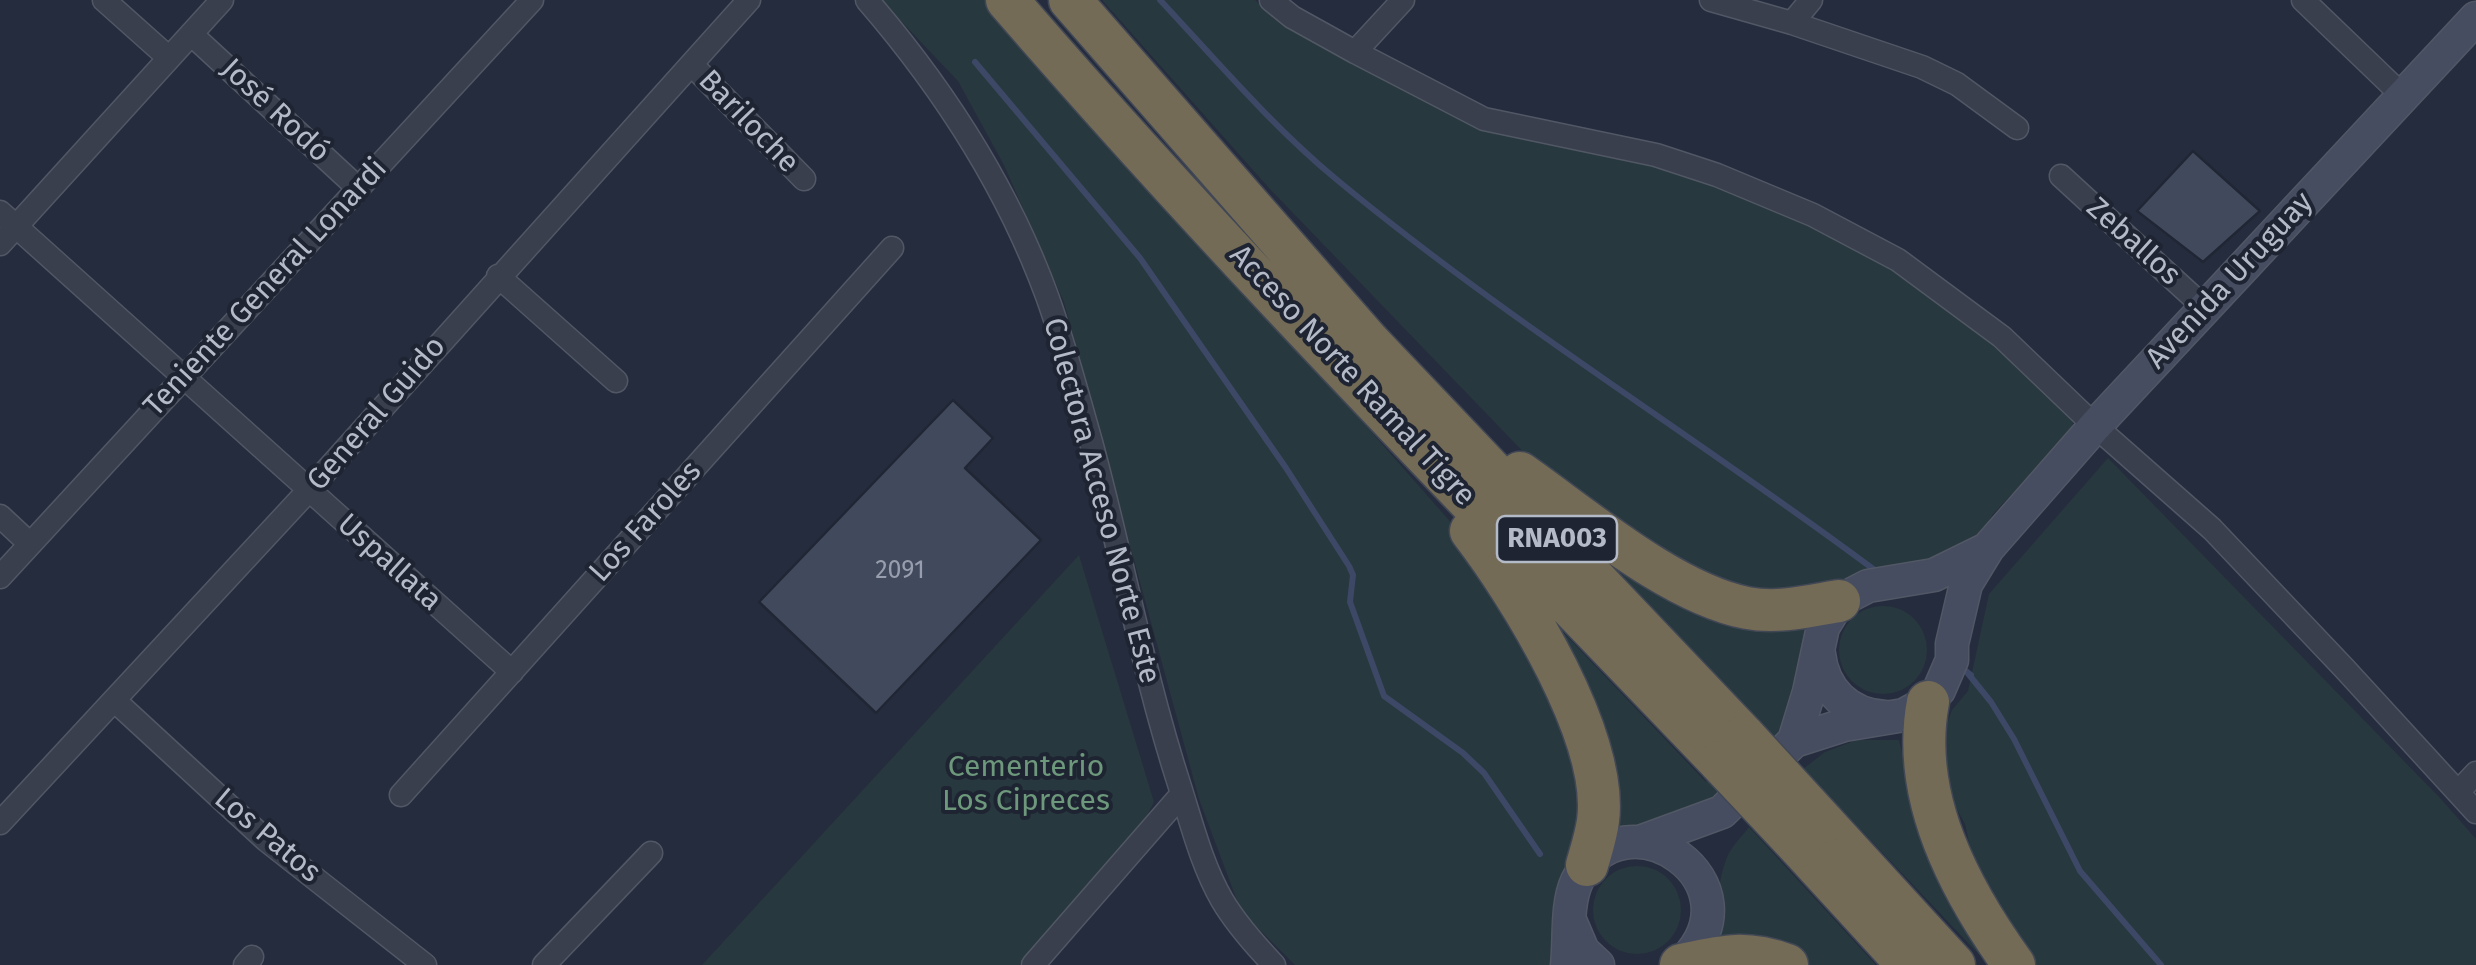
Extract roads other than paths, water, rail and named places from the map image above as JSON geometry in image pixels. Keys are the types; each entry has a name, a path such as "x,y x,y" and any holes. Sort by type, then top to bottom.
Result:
{"highway":[{"name":"Acceso Norte Ramal Tigre","path":"1007,0 1117,126 1358,384 1732,749"},
{"name":"Acceso Norte Ramal Tigre","path":"1070,0 1732,749 1811,834 1954,965"},
{"path":"1369,342 1479,445 1662,571 1701,592 1745,608 1778,610 1839,600"},
{"path":"1358,384 1482,544 1524,611 1574,705 1593,760 1599,819 1587,866"},
{"path":"1909,710 1923,750 1936,817 1969,897 2014,965"},
{"name":"Acceso Norte Ramal Tigre","path":"1811,834 1908,965"},
{"path":"1680,965 1731,954 1759,955 1787,965"}],"main road":[{"name":"Avenida Uruguay","path":"1909,710 1948,676 1966,584 1988,548 2095,426 2476,18"},
{"name":"Avenida Uruguay","path":"1839,600 1881,584 1934,575 1988,548"},
{"path":"1881,584 1910,588 1934,604 1949,630 1952,644"},
{"path":"1794,741 1820,639 1839,600"},
{"path":"1820,639 1820,666 1841,700 1864,714 1909,710"},
{"path":"1567,965 1572,892 1587,866 1611,848 1640,842 1722,812 1794,741 1909,710"},
{"path":"1704,889 1709,849 1722,812"},
{"path":"1640,842 1680,856 1704,889 1704,930 1699,944 1680,965"},
{"path":"1571,923 1584,951 1598,965"}],"street":[{"path":"104,0 169,58"},
{"path":"0,244 8,219 222,0"},
{"name":"Teniente General Lonardi","path":"0,576 532,0"},
{"name":"General Guido","path":"3,814 308,491 749,0"},
{"name":"Colectora Acceso Norte Este","path":"867,0 924,68 984,163 1024,240 1047,298 1091,443 1155,709 1202,856 1223,901 1274,965"},
{"path":"1271,0 1356,52 1484,119 1656,156 1717,175 1813,214 1898,260 2002,337 2212,530 2476,812"},
{"path":"1356,52 1403,0"},
{"path":"1711,0 1922,67 1957,84 2017,128"},
{"path":"1792,23 1811,0"},
{"path":"2303,0 2403,96"},
{"name":"José Rodó","path":"192,34 358,188"},
{"name":"Bariloche","path":"692,64 804,178"},
{"name":"Zeballos","path":"2061,176 2205,308"},
{"name":"Uspallata","path":"8,219 512,672"},
{"name":"Los Faroles","path":"401,796 892,248"},
{"path":"498,276 616,382"},
{"path":"0,516 30,544"},
{"name":"Los Patos","path":"114,700 266,840 425,965"},
{"path":"2458,792 2476,773"},
{"path":"1033,965 1182,794"},
{"path":"544,965 651,853"}],"waterway":[{"path":"1160,0 1290,137 1401,231 1876,571"},
{"path":"975,62 1140,258 1286,468 1353,575 1350,602 1384,696 1463,753 1484,773 1540,854"},
{"path":"1971,675 1966,671 2014,739 2080,871 2161,965"}],"park label":[{"name":"Cementerio Los Cipreces","path":"1026,785"}]}
